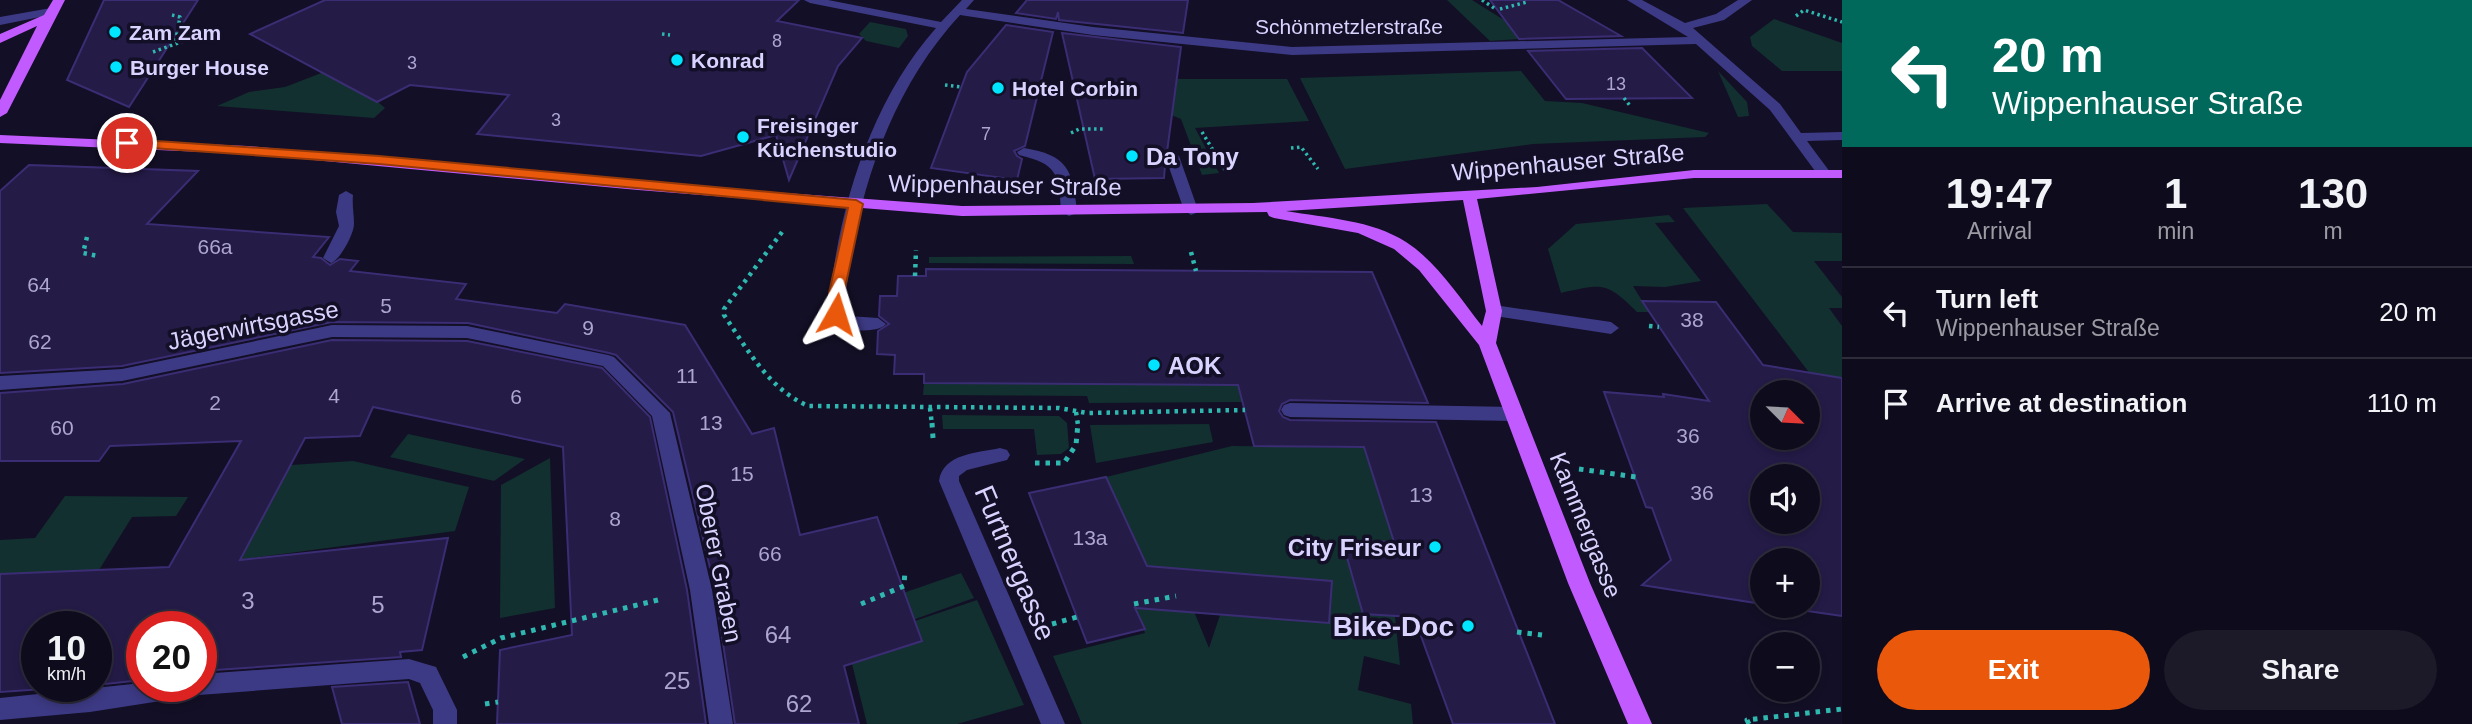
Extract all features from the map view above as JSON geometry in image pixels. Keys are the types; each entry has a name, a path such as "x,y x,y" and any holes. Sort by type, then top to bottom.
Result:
{"main road":[{"path":"0,113 59,0"},
{"path":"0,39 50,15"},
{"name":"Wippenhauser Straße","path":"0,138 248,150 951,211 1253,208 1537,191 1694,174 1842,174"},
{"path":"1469,194 1493,311 1487,344"},
{"path":"1253,208 1362,229 1400,245 1425,266 1487,344"},
{"name":"Kammergasse","path":"1487,344 1579,583 1640,724"}],"street":[{"path":"810,0 944,26"},
{"path":"878,324 843,322 836,314 836,293 856,204 891,102 911,68 968,0"},
{"path":"1633,0 1684,27 1775,107 1823,172"},
{"path":"1684,27 1720,17 1746,0"},
{"name":"Schönmetzlerstraße","path":"958,11 1093,31 1292,51 1700,40"},
{"path":"0,21 50,15"},
{"path":"1798,137 1842,136"},
{"path":"1024,152 1049,156 1056,161 1062,170 1068,190 1069,211"},
{"path":"1172,156 1191,210"},
{"path":"331,258 347,226 344,212 346,195"},
{"path":"1493,311 1611,328"},
{"name":"Jägerwirtsgasse","path":"0,383 122,375 332,331 467,332 608,361 661,413"},
{"path":"1290,410 1514,414"},
{"name":"Oberer Graben","path":"661,413 701,590 721,724"},
{"name":"Furtnergasse","path":"1000,455 961,464 950,473 949,481 1053,724"},
{"path":"217,684 409,669 428,674 445,710 445,724"},
{"path":"0,709 126,696"}],"path":[{"path":"1497,10 1527,2"},
{"path":"1796,16 1804,10 1842,22"},
{"path":"172,15 180,17 175,44"},
{"path":"153,52 214,30"},
{"path":"663,34 670,35"},
{"path":"938,84 962,87"},
{"path":"1624,98 1631,107"},
{"path":"1202,132 1229,176"},
{"path":"1291,148 1301,147 1322,174"},
{"path":"1304,169 1317,167"},
{"path":"783,231 724,309 724,315 779,391 791,400 808,406 1059,408 1076,412 1245,410"},
{"path":"87,237 83,254 97,256"},
{"path":"915,276 916,250"},
{"path":"1191,252 1196,271"},
{"path":"930,408 933,432"},
{"path":"1000,455 1038,464 1064,463 1078,447 1080,439 1076,412"},
{"path":"1579,469 1636,477"},
{"path":"861,604 904,586 905,570"},
{"path":"1134,604 1176,596"},
{"path":"502,638 667,598"},
{"path":"1517,632 1542,635"},
{"path":"1749,724 1747,720 1842,709"}],"green space":[{"path":"1447,0 1472,0 1533,38 1490,41"},
{"path":"1774,19 1842,43 1842,71 1782,71 1752,46 1750,37"},
{"path":"870,22 906,29 908,36 899,48 866,41 859,34"},
{"path":"337,67 385,108 374,118 217,106 249,92 285,87"},
{"path":"1521,71 1545,101 1582,103 1709,133 1705,137 1533,144 1345,169 1300,78"},
{"path":"1718,71 1747,102 1749,116 1738,117"},
{"path":"1146,79 1287,79 1309,121 1195,128 1219,173 1202,175 1181,119 1171,115"},
{"path":"1767,204 1793,232 1842,233 1842,261 1814,261 1842,297 1842,308 1829,308 1842,326 1842,408 1820,385 1820,380 1811,375 1683,208"},
{"path":"1669,215 1675,222 1655,223 1701,281 1665,287 1633,286 1649,312 1637,312 1618,295 1603,288 1561,293 1548,249 1576,224"},
{"path":"1131,256 1134,264 929,263 929,257"},
{"path":"924,383 1237,385 1242,402 1089,403 1087,396 923,395"},
{"path":"942,415 1059,416 1067,423 1069,448 1061,454 1037,455 1034,429 943,429"},
{"path":"1209,424 1213,442 1096,463 1090,425"},
{"path":"408,434 525,459 494,481 390,457"},
{"path":"1232,446 1364,448 1394,542 1343,540 1363,614 1395,616 1400,665 1364,656 1358,690 1411,704 1413,724 1082,724 1053,656 1145,633 1135,608 1188,597 1209,648 1220,615 1264,618 1157,588 1106,477"},
{"path":"550,458 555,608 500,618 501,485"},
{"path":"353,461 469,487 455,531 169,569 205,503 271,502 291,465"},
{"path":"65,496 188,497 176,516 132,517 99,570 0,574 0,540 35,538"},
{"path":"961,573 974,598 893,627 883,600"},
{"path":"977,600 1024,705 957,724 867,724 847,644"}],"building":[{"path":"104,0 198,0 129,107 67,80"},
{"path":"325,0 799,0 777,21 862,38 838,66 789,180 776,135 701,156 477,134 509,95 410,85 377,102 250,34"},
{"path":"1027,0 1188,0 1183,33 1059,20 1058,12 1056,19 1016,13"},
{"path":"1490,0 1558,0 1621,36 1519,39"},
{"path":"1006,25 1053,32 1025,146 1014,151 1022,159 1017,180 931,168 967,72"},
{"path":"1062,33 1181,47 1167,152 1163,155 1164,178 1095,179"},
{"path":"1642,48 1692,98 1566,99 1528,51"},
{"path":"29,165 198,171 147,224 329,237 313,257 321,258 330,265 340,259 358,261 350,271 466,284 456,299 557,313 565,304 685,325 752,434 774,428 800,535 877,517 922,641 844,666 859,724 735,724 715,589 673,412 616,355 468,323 332,322 122,366 0,373 0,191"},
{"name":"AOK","path":"926,269 1372,272 1428,403 1290,400 1282,404 1279,411 1283,417 1290,420 1436,422 1555,724 1453,724 1414,617 1363,614 1342,540 1394,542 1364,447 1254,446 1238,385 924,383 924,374 894,374 895,355 877,354 878,331 889,324 879,316 880,296 897,296 898,276 926,276"},
{"path":"1642,301 1716,302 1763,365 1842,378 1842,616 1820,613 1820,548 1750,548 1750,602 1642,585 1671,560 1652,508 1646,507 1604,392 1664,397 1663,394 1709,401"},
{"path":"332,340 467,341 602,368 650,417 687,590 706,724 497,724 500,650 572,635 563,447 373,407 360,436 305,438 240,560 448,538 422,650 400,652 401,657 217,670 217,611 126,611 126,682 112,683 112,611 21,611 21,691 0,692 0,574 169,567 241,441 110,446 99,461 0,461 0,393 123,384"},
{"path":"1106,477 1147,566 1332,581 1329,623 1135,608 1145,629 1087,643 1029,493"},
{"path":"408,682 420,724 342,724 332,687"}],"place":[{"name":"Zam Zam","path":"115,32"},
{"name":"Konrad","path":"677,60"},
{"name":"Burger House","path":"116,67"},
{"name":"Hotel Corbin","path":"998,88"},
{"name":"Freisinger Küchenstudio","path":"743,137"},
{"name":"Da Tony","path":"1132,156"},
{"name":"AOK","path":"1154,365"},
{"name":"City Friseur","path":"1435,547"},
{"name":"Bike-Doc","path":"1468,626"}],"route":[{"path":"127,143 379,160 638,186 856,204 836,293 836,314"}]}
